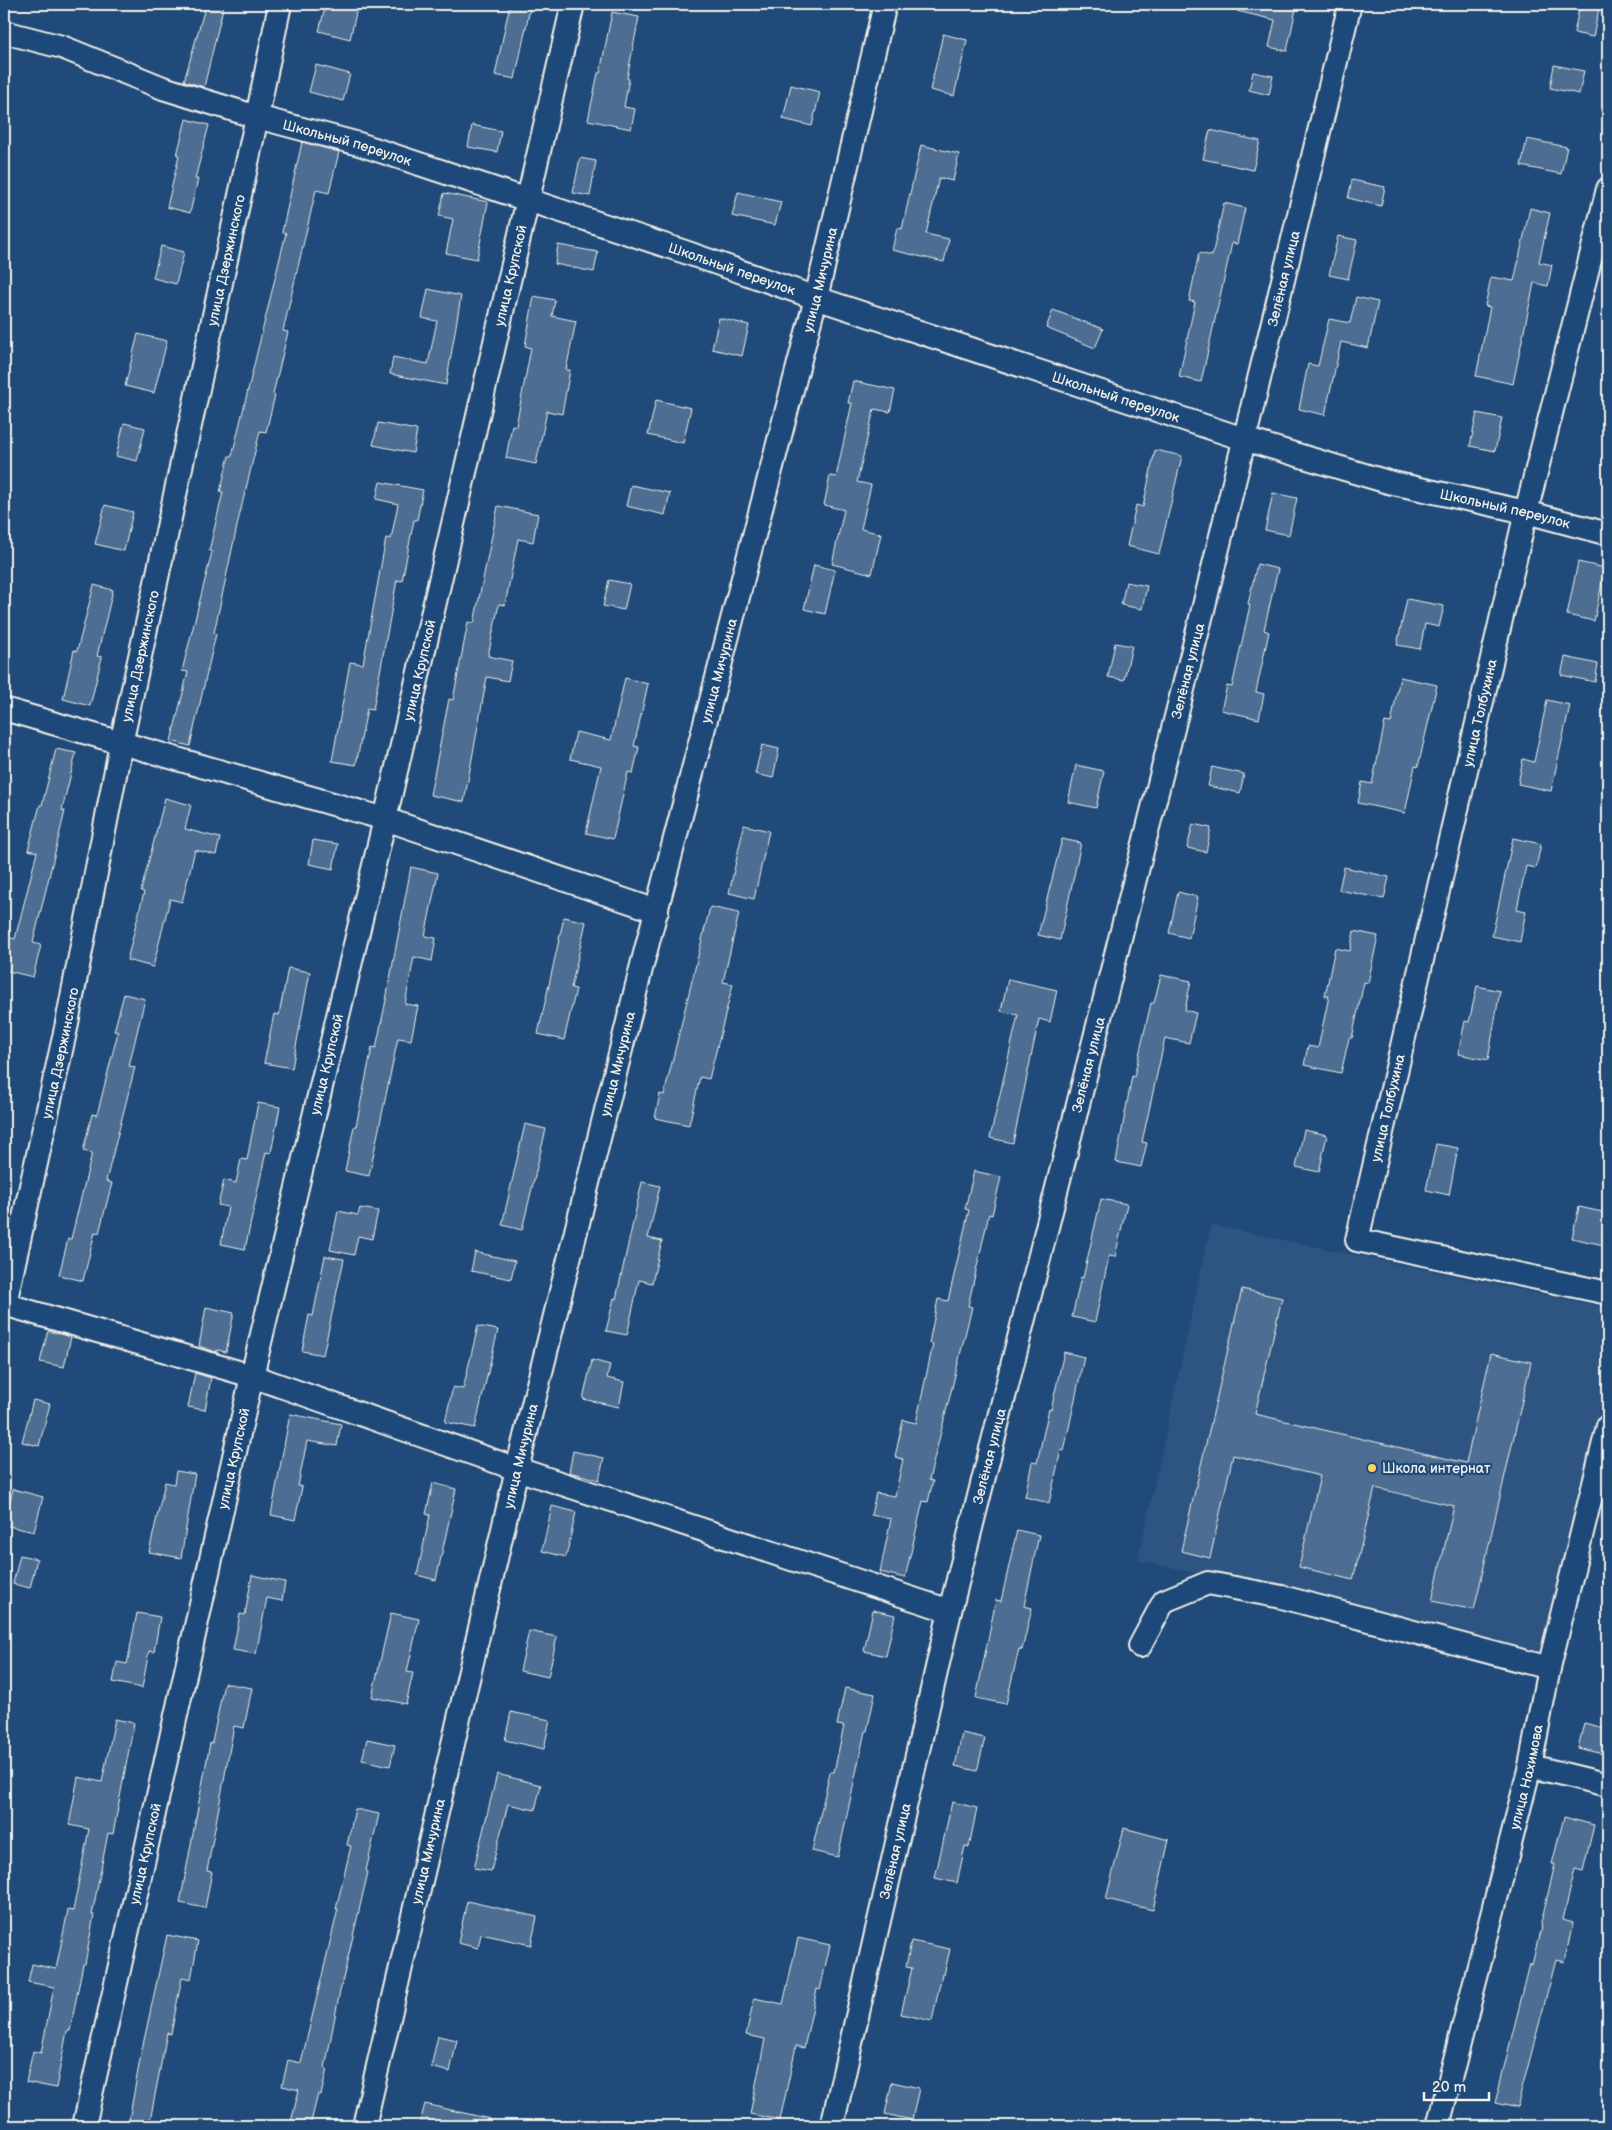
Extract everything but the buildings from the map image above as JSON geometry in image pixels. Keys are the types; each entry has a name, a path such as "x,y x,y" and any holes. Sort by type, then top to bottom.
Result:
{"street":[{"name":"улица Дзержинского","path":"4,1305 66,1028 121,744 258,117 280,4"},
{"name":"улица Крупской","path":"84,2126 252,1376 385,820 573,4"},
{"name":"улица Мичурина","path":"364,2126 517,1469 637,984 658,910 816,298 885,4"},
{"name":"Зелёная улица","path":"832,2126 950,1611 1244,439 1350,4"},
{"name":"Школьный переулок","path":"4,32 62,48 163,88 258,117 359,144 685,252 816,298 1244,439 1388,482 1526,512 1608,534"},
{"name":"улица Толбухина","path":"1608,189 1526,512 1357,1240 1608,1293"},
{"path":"4,709 385,820 658,910"},
{"path":"4,1305 252,1376 517,1469 950,1611"},
{"name":"улица Нахимова","path":"1438,2126 1530,1766 1550,1668 1608,1426"},
{"path":"1140,1646 1164,1601 1208,1583 1282,1596 1550,1668"},
{"path":"1530,1766 1608,1785"}],"shaded area":[{"name":"Школа интернат","path":"1211,1225 1608,1308 1608,1376 1542,1654 1138,1560"}],"place":[{"name":"Школа интернат","path":"1372,1468"}]}
